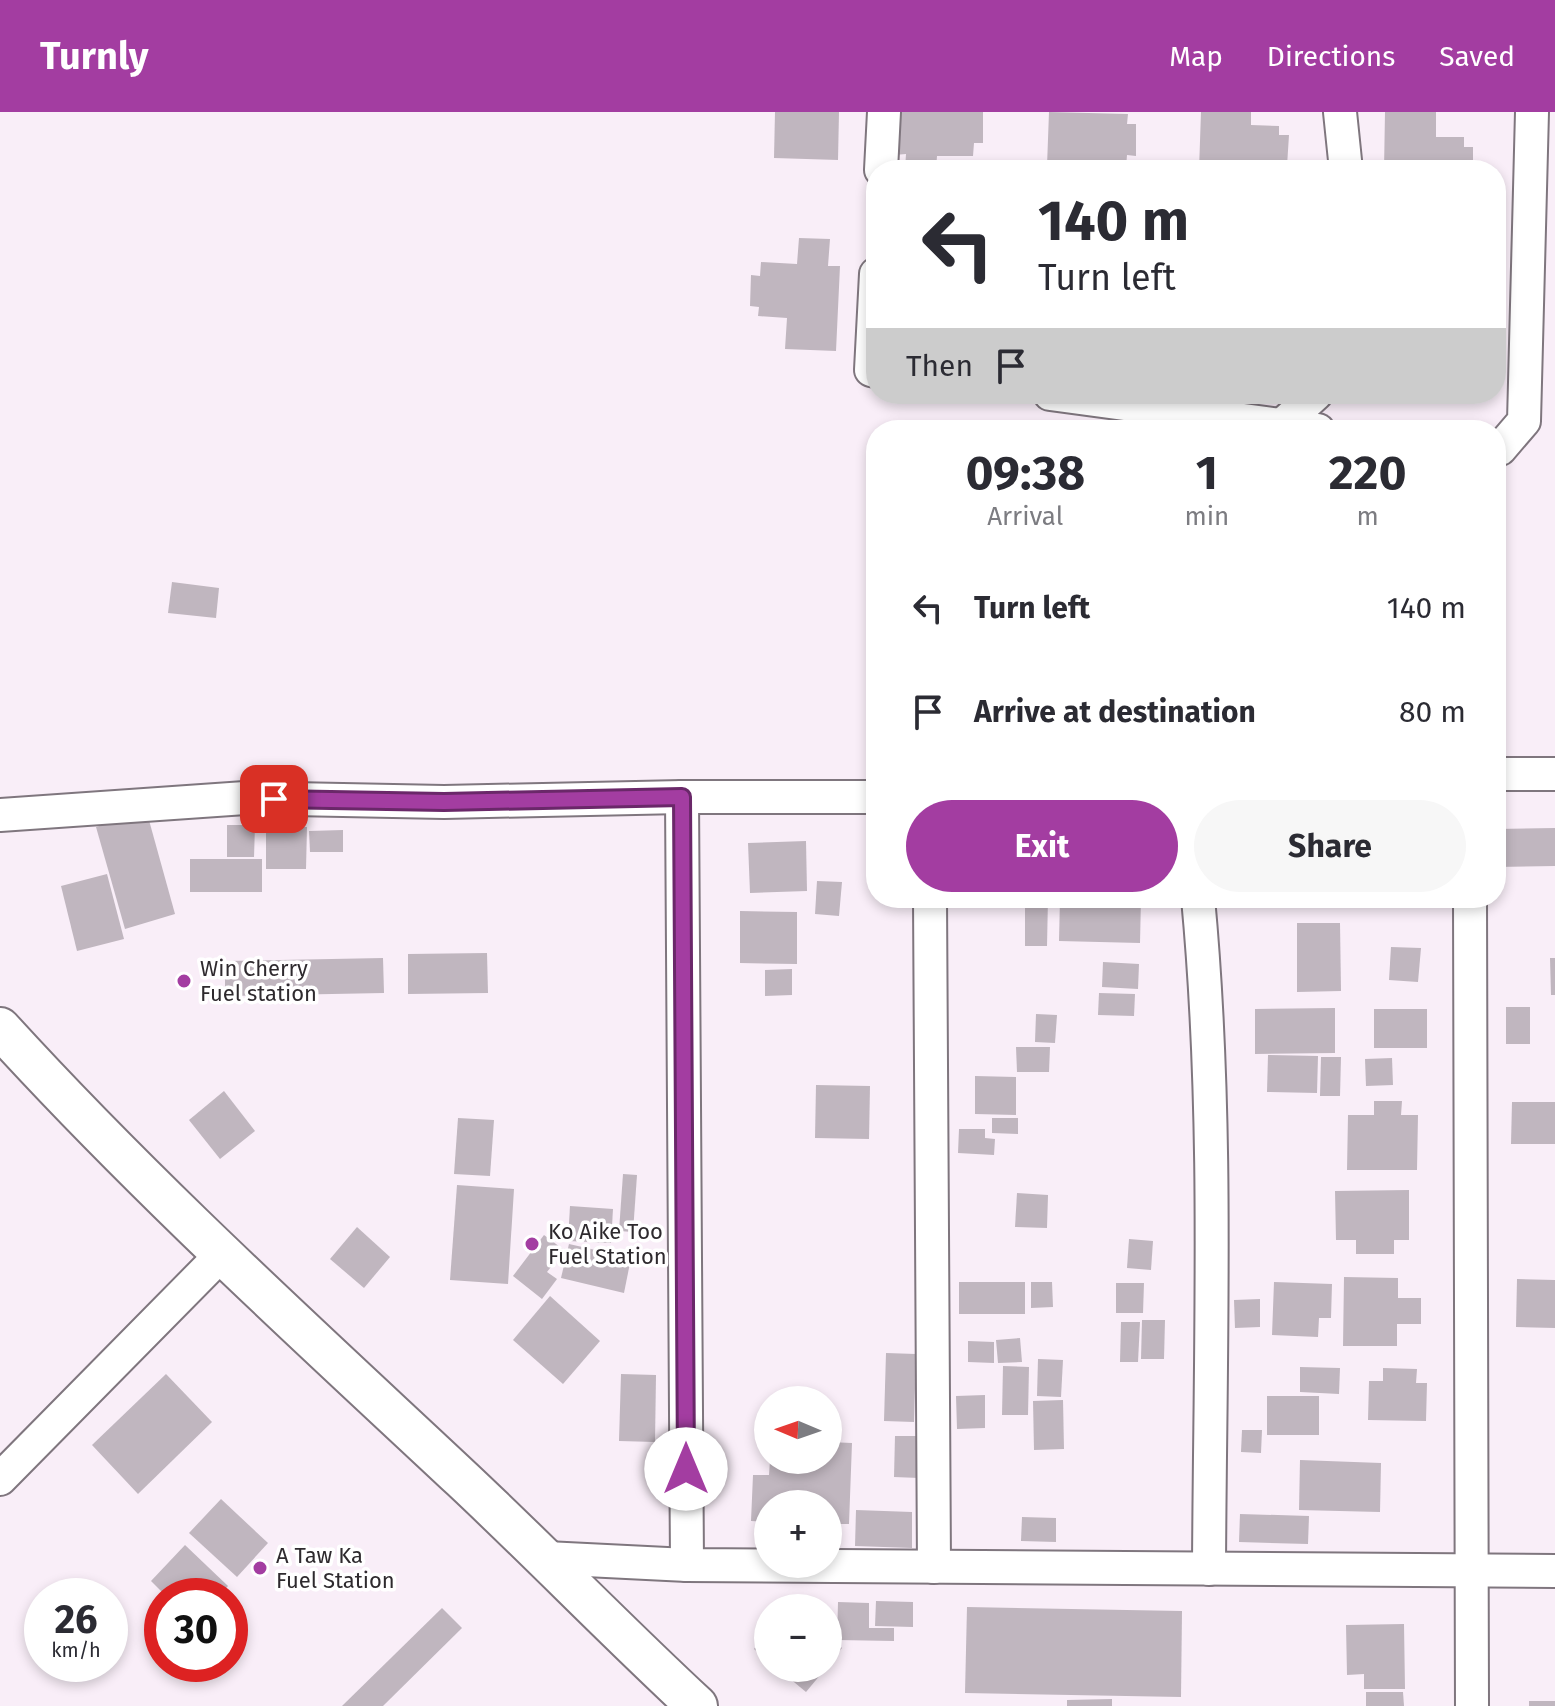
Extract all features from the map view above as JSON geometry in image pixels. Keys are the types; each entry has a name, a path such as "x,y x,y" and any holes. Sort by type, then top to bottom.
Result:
{"main road":[{"path":"0,1028 70,1103 222,1254 546,1558 609,1624 697,1706"}],"street":[{"path":"882,160 884,112"},
{"path":"1340,112 1345,160"},
{"path":"1506,442 1524,421 1532,112"},
{"path":"1125,404 1245,420"},
{"path":"1287,420 1305,404"},
{"path":"1506,774 1555,774"},
{"path":"682,797 687,1565"},
{"path":"0,815 245,798 444,802 866,797"},
{"path":"930,908 934,1567"},
{"path":"1199,908 1206,983 1211,1184 1209,1569"},
{"path":"1470,908 1472,1706"},
{"path":"0,1479 222,1254"},
{"path":"546,1558 687,1565 1555,1571"}],"building":[{"path":"775,112 839,112 838,160 774,158"},
{"path":"895,112 983,112 983,143 974,143 973,156 906,160 906,154 894,155"},
{"path":"1049,112 1128,114 1127,124 1136,124 1136,156 1127,155 1127,160 1047,160"},
{"path":"1201,112 1251,112 1251,125 1279,126 1279,135 1289,135 1287,160 1199,160"},
{"path":"1385,112 1436,112 1436,137 1464,137 1464,147 1473,147 1473,160 1384,160"},
{"path":"799,238 830,239 828,266 840,266 836,351 785,349 787,318 758,316 759,307 750,306 751,275 760,276 761,262 797,264"},
{"path":"172,582 219,588 216,618 168,613"},
{"path":"147,813 175,914 125,929 96,827"},
{"path":"227,825 255,825 254,857 227,857"},
{"path":"266,826 307,827 306,869 266,869"},
{"path":"1555,828 1555,866 1506,867 1506,829"},
{"path":"343,830 343,852 310,852 309,831"},
{"path":"806,841 807,891 750,893 748,843"},
{"path":"190,859 262,859 262,892 190,892"},
{"path":"107,874 124,939 77,951 61,886"},
{"path":"817,881 842,882 839,916 815,914"},
{"path":"1025,908 1048,908 1047,946 1025,946"},
{"path":"1060,908 1141,908 1140,943 1059,941"},
{"path":"740,911 797,912 797,964 740,963"},
{"path":"1297,923 1340,923 1341,991 1297,992"},
{"path":"1391,947 1421,948 1418,982 1389,980"},
{"path":"487,953 488,993 408,994 408,954"},
{"path":"383,958 384,993 225,996 225,961"},
{"path":"1550,958 1555,958 1555,995 1551,995"},
{"path":"1103,962 1139,964 1138,989 1102,987"},
{"path":"792,969 792,995 765,996 765,970"},
{"path":"1099,993 1135,994 1134,1016 1098,1015"},
{"path":"1506,1007 1530,1007 1530,1044 1506,1044"},
{"path":"1335,1008 1335,1053 1255,1054 1255,1009"},
{"path":"1374,1009 1427,1009 1427,1048 1374,1048"},
{"path":"1036,1014 1057,1015 1055,1043 1035,1042"},
{"path":"1016,1047 1050,1047 1049,1072 1017,1072"},
{"path":"1268,1055 1318,1056 1317,1093 1267,1092"},
{"path":"1321,1057 1341,1057 1340,1096 1320,1096"},
{"path":"1392,1058 1393,1085 1366,1086 1365,1059"},
{"path":"975,1076 1016,1077 1016,1115 975,1114"},
{"path":"816,1085 870,1086 869,1139 815,1138"},
{"path":"224,1091 255,1131 220,1159 189,1120"},
{"path":"1374,1101 1402,1101 1401,1115 1418,1115 1417,1170 1347,1170 1348,1115 1374,1115"},
{"path":"1512,1102 1555,1102 1555,1144 1511,1144"},
{"path":"458,1118 494,1120 490,1176 454,1174"},
{"path":"992,1118 1018,1118 1018,1134 992,1133"},
{"path":"959,1129 985,1129 985,1138 995,1139 994,1155 958,1153"},
{"path":"623,1174 637,1175 633,1232 619,1231"},
{"path":"457,1185 514,1189 508,1284 450,1280"},
{"path":"1409,1190 1409,1240 1394,1240 1394,1254 1356,1254 1356,1240 1336,1240 1335,1191"},
{"path":"1017,1193 1048,1195 1047,1228 1015,1227"},
{"path":"570,1206 613,1209 611,1243 568,1241"},
{"path":"357,1227 390,1257 364,1288 330,1259"},
{"path":"544,1235 564,1250 547,1272 557,1279 542,1299 513,1276"},
{"path":"1129,1239 1153,1241 1151,1270 1127,1268"},
{"path":"569,1244 631,1258 624,1293 561,1278"},
{"path":"1344,1277 1398,1278 1398,1298 1421,1298 1421,1324 1397,1324 1397,1346 1343,1346"},
{"path":"1517,1279 1555,1280 1555,1328 1516,1327"},
{"path":"959,1282 1025,1282 1025,1314 959,1314"},
{"path":"1031,1282 1052,1282 1053,1307 1031,1308"},
{"path":"1274,1282 1332,1284 1331,1318 1319,1318 1318,1337 1272,1335"},
{"path":"1116,1283 1144,1283 1143,1313 1116,1313"},
{"path":"550,1296 600,1341 563,1384 513,1340"},
{"path":"1260,1299 1260,1327 1235,1328 1234,1300"},
{"path":"1142,1320 1165,1320 1164,1359 1141,1359"},
{"path":"1121,1322 1140,1322 1138,1362 1120,1362"},
{"path":"1020,1338 1022,1362 998,1363 996,1340"},
{"path":"968,1341 994,1342 994,1363 968,1362"},
{"path":"886,1353 916,1354 914,1422 884,1421"},
{"path":"1038,1359 1063,1360 1061,1397 1037,1396"},
{"path":"1003,1366 1029,1367 1028,1415 1002,1415"},
{"path":"1300,1367 1340,1368 1339,1394 1300,1392"},
{"path":"1383,1368 1417,1369 1416,1383 1427,1383 1426,1421 1368,1420 1369,1381 1383,1381"},
{"path":"166,1374 212,1422 138,1494 92,1445"},
{"path":"621,1374 656,1375 655,1442 619,1441"},
{"path":"985,1395 985,1428 957,1429 956,1396"},
{"path":"1267,1396 1319,1396 1319,1435 1267,1435"},
{"path":"1063,1400 1064,1449 1034,1450 1033,1401"},
{"path":"1242,1430 1262,1430 1261,1453 1241,1452"},
{"path":"895,1436 920,1436 919,1478 894,1477"},
{"path":"842,1443 852,1443 849,1524 842,1524 842,1490 754,1490 754,1521 751,1521 753,1475 842,1474"},
{"path":"1300,1460 1381,1463 1380,1512 1299,1510"},
{"path":"221,1499 268,1543 237,1577 189,1533"},
{"path":"856,1510 912,1512 912,1548 855,1546"},
{"path":"1240,1514 1309,1516 1308,1544 1239,1542"},
{"path":"1022,1517 1056,1518 1056,1542 1021,1541"},
{"path":"185,1545 220,1578 154,1578"},
{"path":"876,1601 913,1602 913,1627 875,1626"},
{"path":"842,1602 869,1603 869,1628 894,1628 894,1641 842,1640"},
{"path":"967,1607 1182,1611 1181,1697 965,1693"},
{"path":"442,1608 462,1628 383,1706 342,1706"},
{"path":"1404,1624 1405,1689 1364,1689 1364,1674 1347,1675 1346,1625"},
{"path":"794,1682 814,1682 806,1692"},
{"path":"1366,1692 1403,1692 1404,1706 1366,1706"},
{"path":"1112,1699 1112,1706 1067,1706 1067,1700"},
{"path":"1529,1701 1555,1701 1555,1706 1529,1706"}],"place":[{"name":"Win Cherry Fuel station","path":"184,981"},
{"name":"Ko Aike Too Fuel Station","path":"532,1244"},
{"name":"A Taw Ka Fuel Station","path":"260,1568"}],"route":[{"path":"274,799 444,802 682,797 686,1469"}]}
